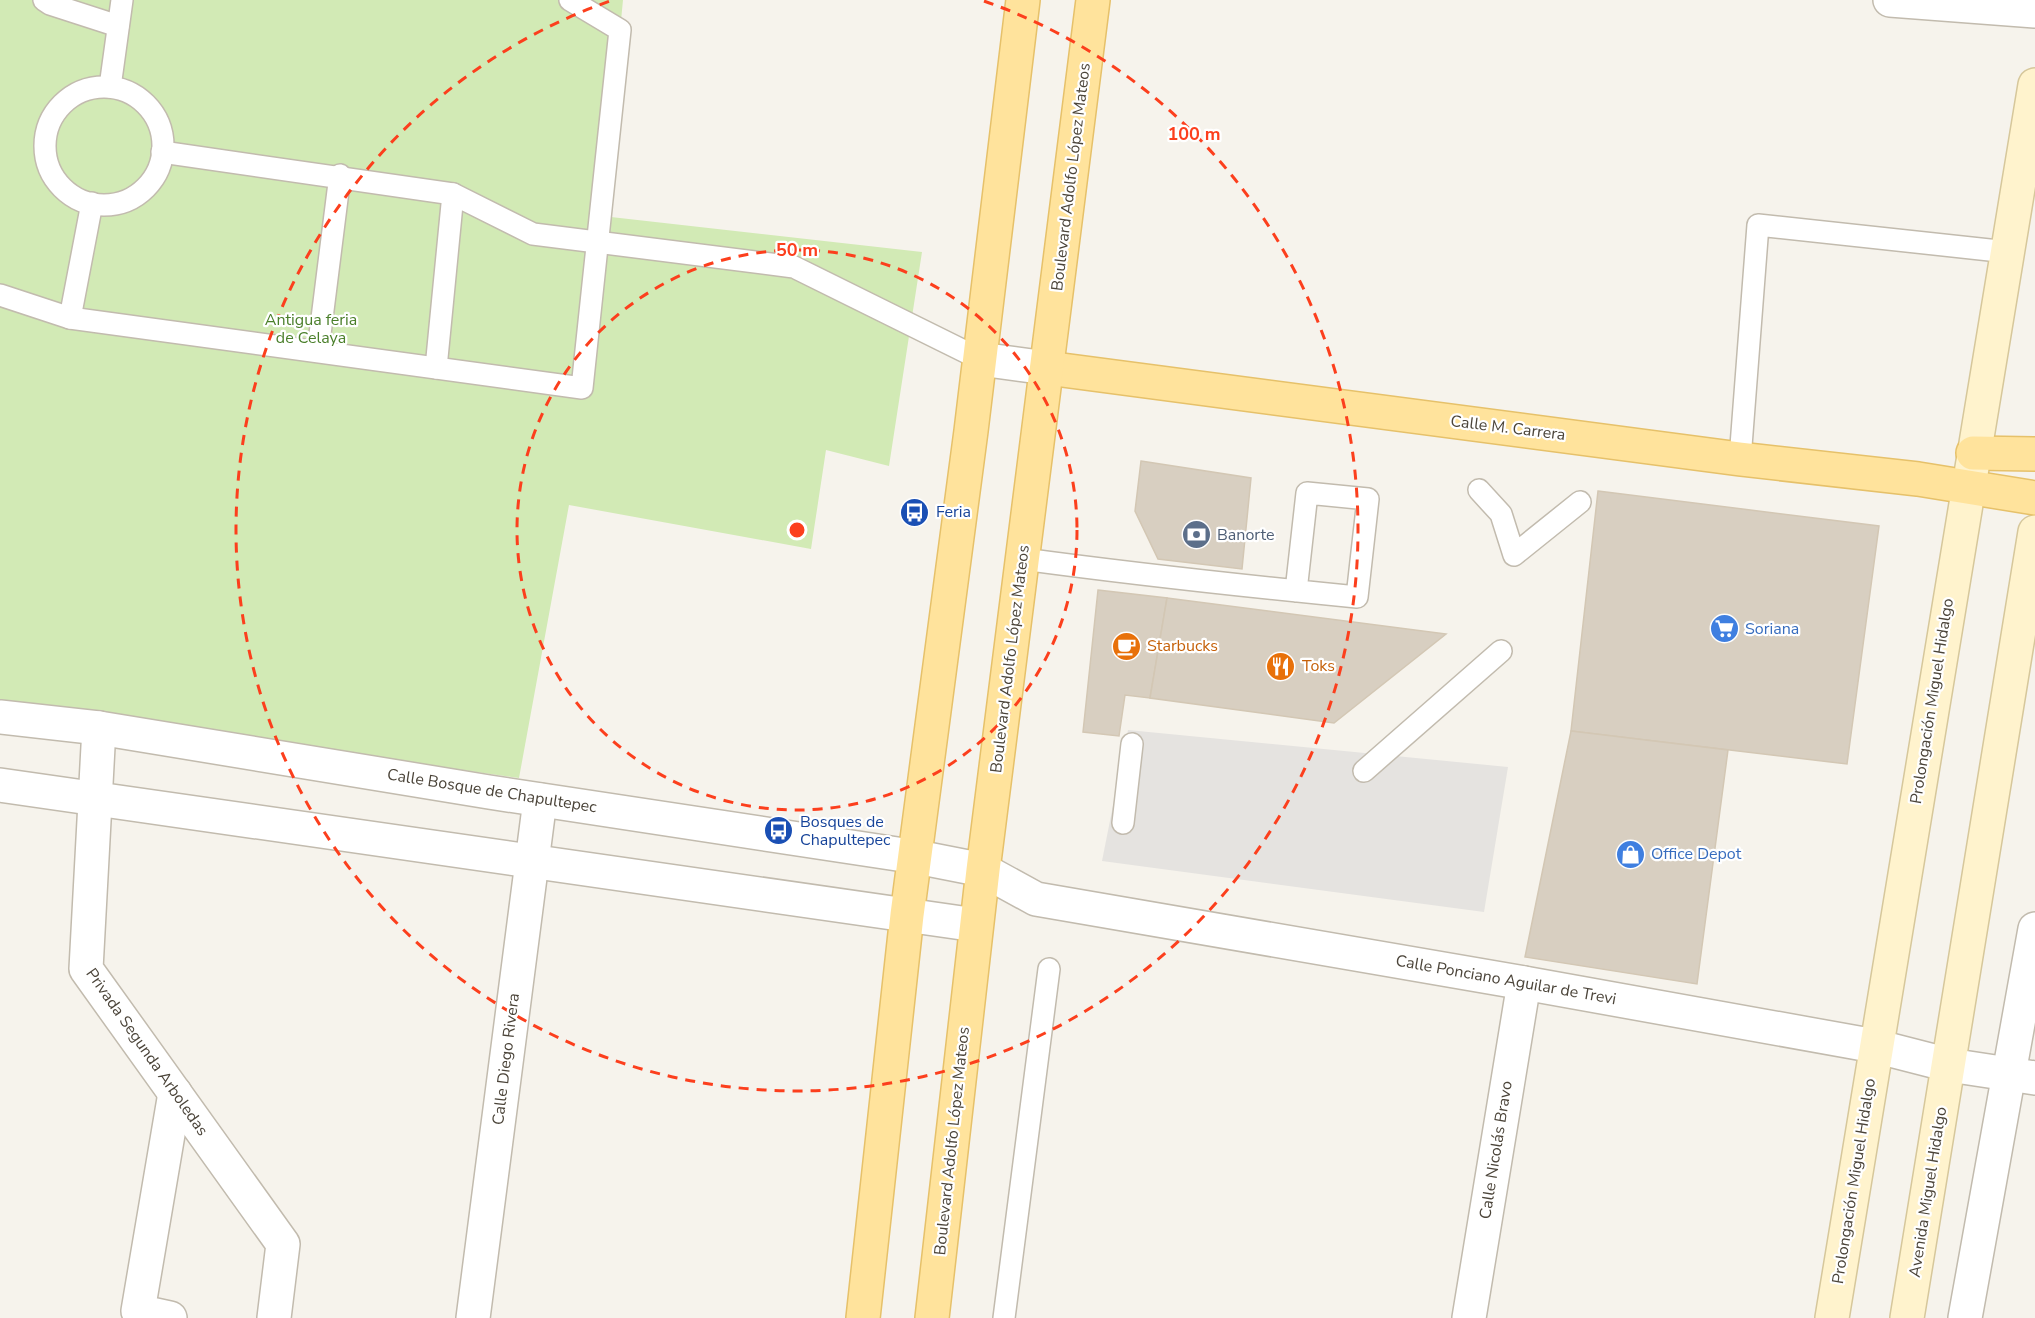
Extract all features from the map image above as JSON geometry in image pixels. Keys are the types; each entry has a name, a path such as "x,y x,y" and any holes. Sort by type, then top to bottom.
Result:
{"main road":[{"path":"863,1318 907,915 917,857 1023,0"},
{"name":"Boulevard Adolfo López Mateos","path":"932,1318 976,925 1094,0"},
{"name":"Calle M. Carrera","path":"1047,368 1740,459 1918,479 2035,498"},
{"path":"1973,453 2035,454"}],"street":[{"path":"1890,0 2035,11"},
{"name":"Prolongación Miguel Hidalgo","path":"1832,1318 2035,85"},
{"name":"Calle M. Carrera","path":"980,359 1047,368"},
{"path":"1948,1065 2035,532"},
{"name":"Calle Bosque de Chapultepec","path":"0,717 99,728 540,800 917,857 983,870"},
{"name":"Privada Segunda Arboledas","path":"99,728 93,800 86,969 283,1244 274,1318"},
{"path":"0,785 976,925"},
{"name":"Calle Diego Rivera","path":"473,1318 540,800"},
{"name":"Calle Ponciano Aguilar de Trevi","path":"983,870 1036,899 1524,983 1875,1047 1948,1065 2022,1075"},
{"path":"1965,1318 2022,1075 2035,929"},
{"name":"Calle Nicolás Bravo","path":"1469,1318 1524,983"},
{"name":"Avenida Miguel Hidalgo","path":"1907,1318 1948,1065"},
{"path":"170,1318 138,1311 175,1093"}],"lane":[{"path":"44,0 118,26"},
{"path":"110,87 122,0"},
{"path":"0,295 69,318 318,350 582,388 620,30 570,0"},
{"path":"98,87 110,87 134,94 148,106 158,121 163,140 162,152 155,175 144,190 128,200 110,204 92,204 75,197 60,185 50,170 46,152 47,133 53,116 65,102 81,92 98,87"},
{"path":"162,152 453,194 533,234 794,267 980,359"},
{"path":"318,350 340,176"},
{"path":"436,368 453,194"},
{"path":"69,318 92,204"},
{"path":"1740,459 1758,225 2008,252"},
{"path":"1479,490 1501,514 1514,555 1580,502"},
{"path":"1023,559 1296,591 1357,597 1368,499 1307,493 1296,591"},
{"path":"1364,771 1502,651"},
{"path":"1124,823 1132,744"},
{"path":"1004,1318 1049,969"}],"green space":[{"name":"Antigua feria de Celaya","path":"0,0 623,0 602,216 922,252 889,466 826,450 811,549 569,505 519,778 0,705"}],"shaded area":[{"path":"1128,730 1508,767 1484,912 1102,861"}],"building":[{"name":"Banorte","path":"1141,461 1251,478 1242,569 1158,559 1135,511"},
{"name":"Soriana","path":"1598,491 1879,526 1847,764 1571,731"},
{"name":"Starbucks","path":"1098,590 1167,598 1150,698 1125,695 1119,736 1083,732"},
{"name":"Toks","path":"1167,598 1446,634 1334,723 1150,698"},
{"name":"Office Depot","path":"1571,731 1728,750 1697,984 1525,957"}],"place":[{"name":"Feria","path":"915,512"},
{"name":"Banorte","path":"1196,535"},
{"name":"Soriana","path":"1724,629"},
{"name":"Starbucks","path":"1126,646"},
{"name":"Toks","path":"1281,666"},
{"name":"Bosques de Chapultepec","path":"779,831"},
{"name":"Office Depot","path":"1630,854"}]}
